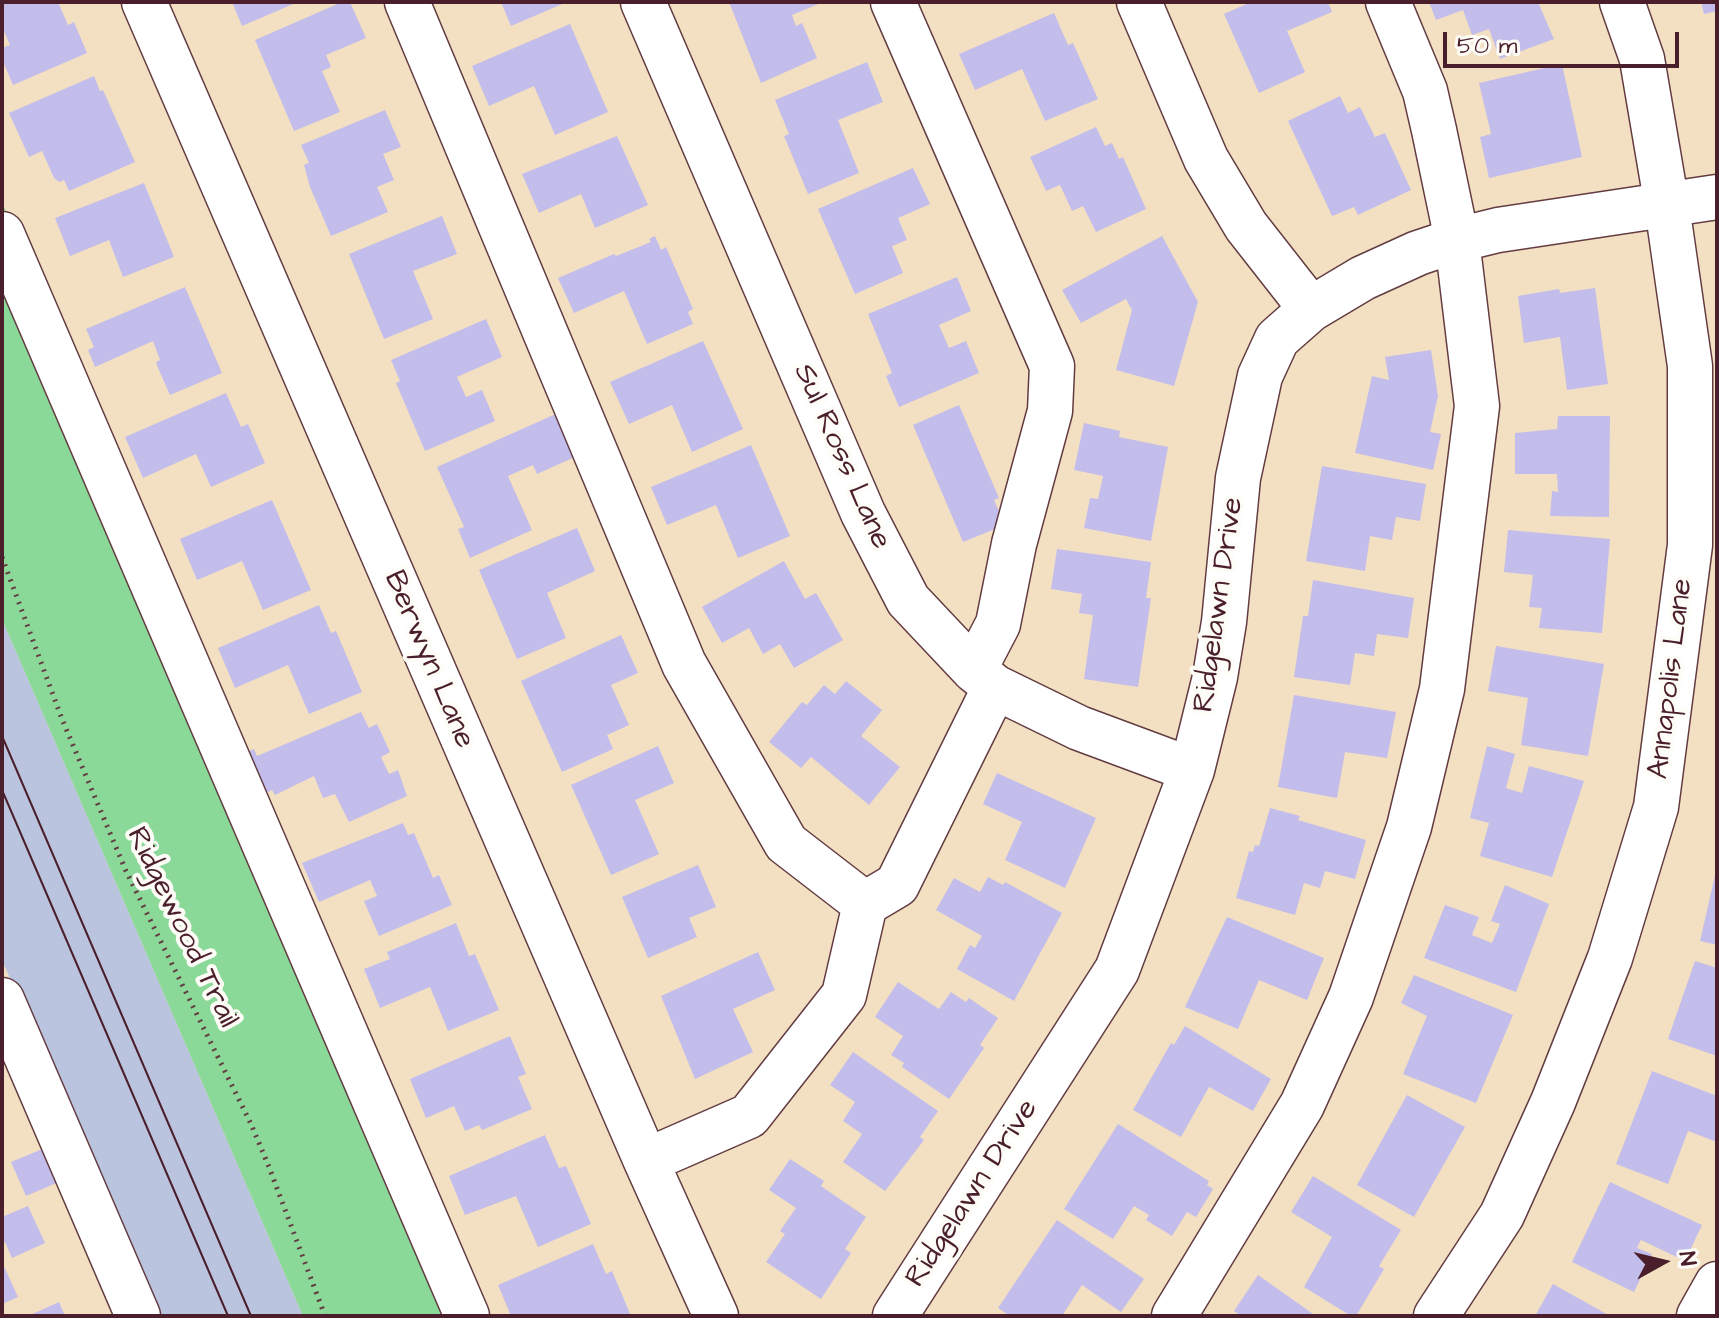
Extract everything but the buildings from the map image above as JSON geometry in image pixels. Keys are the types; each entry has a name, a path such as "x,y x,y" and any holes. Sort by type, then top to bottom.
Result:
{"street":[{"name":"Berwyn Lane","path":"144,2 716,1316"},
{"path":"407,2 684,664 786,843 865,904"},
{"name":"Sul Ross Lane","path":"643,2 863,513 908,600 985,678 1079,728 1192,770"},
{"path":"646,1161 749,1116 844,995 865,904 897,885 985,678 1014,544 1050,411 1052,366 893,2"},
{"path":"1139,2 1206,159 1246,226 1311,309"},
{"path":"1174,1316 1302,1105 1351,997 1409,827 1442,689 1477,406 1457,240 1425,91 1388,2"},
{"name":"Annapolis Lane","path":"1436,1316 1502,1215 1553,1102 1610,958 1656,807 1690,545 1690,366 1642,59 1622,2"},
{"name":"Ridgelawn Drive","path":"895,1316 1117,970 1192,770 1215,677 1224,622 1238,478 1260,376 1277,339 1311,309 1363,278 1418,253 1457,240 1498,230 1717,197"},
{"path":"2,234 467,1316"},
{"path":"2,1000 138,1316"},
{"path":"1699,1316 1717,1284"}],"path":[{"name":"Ridgewood Trail","path":"2,557 62,719 120,857 251,1124 325,1316"}],"shaded area":[{"path":"2,619 303,1316 156,1316 2,960"}],"green space":[{"path":"2,202 482,1316 303,1316 2,619"}],"tram line":[{"path":"2,736 251,1316"},
{"path":"2,790 228,1316"}]}
